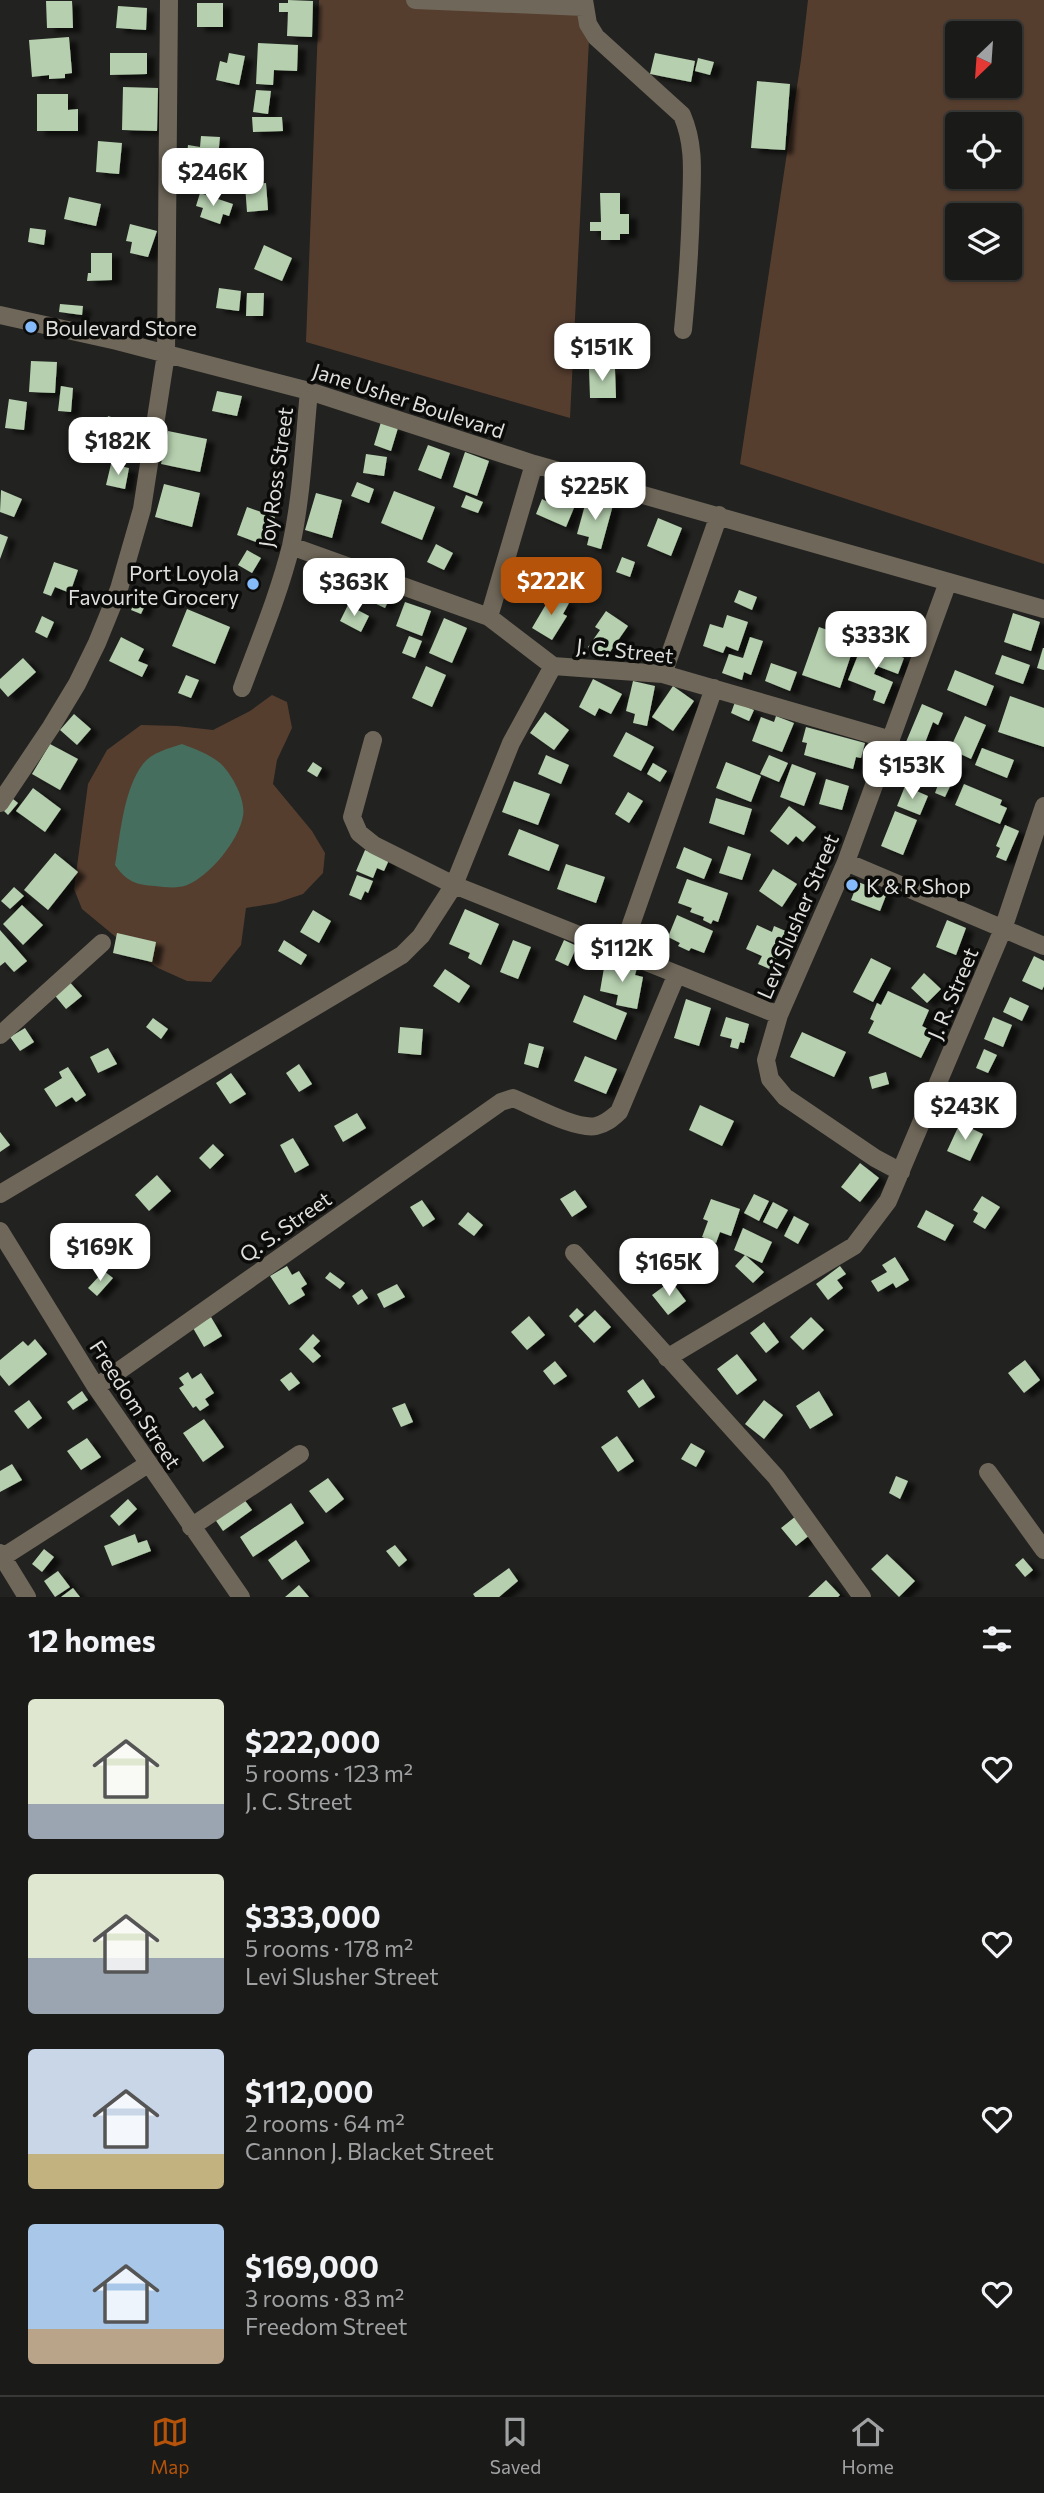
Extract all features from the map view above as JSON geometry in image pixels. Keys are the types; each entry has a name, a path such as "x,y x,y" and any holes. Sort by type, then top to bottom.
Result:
{"street":[{"path":"0,803 26,768 77,684 97,643 119,589 142,509 166,354 169,0"},
{"path":"415,0 584,3 588,24 596,37 682,115 689,130 693,150 690,246 683,330"},
{"name":"Jane Usher Boulevard","path":"0,315 309,391 534,464 1044,609"},
{"name":"Joy Ross Street","path":"242,688 291,546 300,491 309,391"},
{"path":"489,617 534,464"},
{"path":"663,674 719,515"},
{"name":"J. C. Street","path":"291,546 489,617 553,666 663,674 891,740"},
{"name":"Levi Slusher Street","path":"901,1172 875,1158 785,1097 770,1079 766,1060 779,1015 846,862 948,582"},
{"path":"0,1194 402,955 421,936 454,885 511,743 553,666"},
{"path":"621,953 714,688"},
{"path":"373,740 352,817 359,833 374,845 454,885 779,1015"},
{"name":"J. R. Street","path":"667,1358 854,1247 888,1201 1003,929 1044,806"},
{"path":"846,862 1044,946"},
{"path":"0,1035 103,943"},
{"name":"Q. S. Street","path":"96,1387 501,1102 513,1098 573,1123 593,1127 607,1122 620,1112 677,976"},
{"name":"Freedom Street","path":"0,1231 96,1387 241,1597"},
{"path":"574,1253 776,1477 862,1597"},
{"path":"191,1527 300,1454"},
{"path":"27,1597 1,1557 148,1464"},
{"path":"988,1472 1041,1540"}],"shaded area":[{"path":"319,0 591,0 570,418 306,342"},
{"path":"808,0 1044,0 1044,564 740,464"},
{"path":"272,695 287,702 292,728 277,760 273,784 312,831 325,853 323,873 303,894 276,903 246,908 241,945 211,982 187,981 158,968 134,952 82,909 74,889 88,784 107,750 141,725 213,730 250,711"},
{"path":"182,744 220,763 237,788 243,816 230,846 214,866 196,880 175,887 137,883 123,875 115,865 131,786 147,760 161,751"}],"building":[{"path":"288,0 313,1 312,37 287,36 288,12 279,12 279,3 288,3"},
{"path":"46,1 72,1 73,28 47,28"},
{"path":"197,3 223,3 223,27 197,27"},
{"path":"118,6 147,8 146,30 116,28"},
{"path":"69,37 72,73 65,74 65,78 49,79 49,75 32,77 29,40"},
{"path":"258,43 298,45 297,71 274,70 273,85 256,84"},
{"path":"110,53 147,53 147,74 110,75"},
{"path":"229,53 245,56 239,85 216,80 220,61 227,63"},
{"path":"655,53 695,61 691,82 650,74"},
{"path":"698,58 714,62 710,75 695,71"},
{"path":"757,81 790,84 785,150 751,148"},
{"path":"123,87 158,88 157,131 122,130"},
{"path":"256,90 271,91 268,114 253,112"},
{"path":"37,94 68,94 68,110 78,109 78,131 37,131"},
{"path":"252,117 282,117 283,131 253,132"},
{"path":"201,136 220,137 216,176 190,174 191,164 186,163 188,145 200,147"},
{"path":"98,141 122,143 119,174 96,172"},
{"path":"266,183 268,210 247,212 245,185"},
{"path":"200,193 233,204 229,216 223,214 220,224 200,217 203,208 196,206"},
{"path":"600,193 620,193 620,214 629,214 629,234 620,234 620,240 601,240 601,231 590,231 590,222 601,222"},
{"path":"69,197 101,204 96,226 64,219"},
{"path":"130,224 157,231 148,257 130,253 132,242 126,241"},
{"path":"30,228 46,230 44,245 28,242"},
{"path":"264,245 292,258 282,281 254,269"},
{"path":"91,253 112,253 112,280 87,281 88,273 91,273"},
{"path":"219,288 241,291 239,311 216,308"},
{"path":"247,293 264,293 263,316 246,316"},
{"path":"60,304 83,306 82,315 59,312"},
{"path":"31,361 57,362 55,393 29,392"},
{"path":"589,369 615,369 616,398 590,398"},
{"path":"61,386 73,388 71,412 58,411"},
{"path":"217,391 242,396 237,416 212,411"},
{"path":"9,399 27,402 24,430 5,428"},
{"path":"108,416 131,423 125,441 103,433"},
{"path":"381,422 398,428 391,451 374,445"},
{"path":"168,431 207,439 200,472 161,464"},
{"path":"428,445 450,453 441,479 418,470"},
{"path":"465,452 489,461 477,496 453,487"},
{"path":"366,454 387,457 384,476 363,473"},
{"path":"111,464 129,468 125,489 106,485"},
{"path":"357,482 374,489 369,503 351,496"},
{"path":"164,484 200,493 192,527 155,517"},
{"path":"1,490 22,499 14,517 0,512"},
{"path":"394,491 435,507 422,540 381,523"},
{"path":"550,492 576,503 566,527 536,514 542,499 546,501"},
{"path":"316,493 342,500 332,538 305,530"},
{"path":"466,495 483,502 478,513 461,507"},
{"path":"587,498 613,505 601,549 587,545 589,537 577,534"},
{"path":"247,507 275,517 264,545 237,535"},
{"path":"658,518 682,528 671,556 647,546"},
{"path":"0,534 8,537 0,559"},
{"path":"436,544 453,553 444,570 427,562"},
{"path":"247,550 261,558 252,573 238,565"},
{"path":"622,557 635,562 630,577 616,572"},
{"path":"54,562 78,570 70,593 55,587 51,596 43,593"},
{"path":"336,577 350,588 340,601 325,590"},
{"path":"378,587 392,593 385,608 372,602"},
{"path":"739,590 757,597 752,610 734,602"},
{"path":"552,594 569,603 563,614 567,616 552,640 532,628"},
{"path":"137,597 147,601 141,614 131,610"},
{"path":"405,602 431,611 422,636 396,626"},
{"path":"348,605 369,616 361,632 340,621"},
{"path":"187,609 230,627 215,664 172,646"},
{"path":"606,611 628,626 605,659 588,647 600,630 595,627"},
{"path":"1013,613 1040,622 1031,651 1004,642"},
{"path":"727,615 748,622 738,651 726,646 723,653 703,646 710,624 723,628"},
{"path":"42,616 54,622 47,638 35,632"},
{"path":"444,618 467,628 452,663 429,653"},
{"path":"819,627 856,640 840,688 802,675"},
{"path":"409,636 422,641 415,658 402,653"},
{"path":"121,637 144,649 138,661 148,665 142,677 109,661"},
{"path":"750,637 763,641 751,675 744,672 742,680 722,673 729,654 743,658"},
{"path":"874,646 904,658 898,674 877,666 874,674 893,682 884,704 873,700 876,691 848,680 860,650 870,655"},
{"path":"1044,648 1044,670 1037,668"},
{"path":"1002,655 1030,665 1023,684 995,674"},
{"path":"23,658 36,672 8,697 0,688 0,679"},
{"path":"771,663 797,672 790,691 765,681"},
{"path":"426,666 446,675 432,707 412,698"},
{"path":"955,670 994,686 986,706 947,690"},
{"path":"186,675 199,680 191,698 178,693"},
{"path":"593,679 622,694 611,714 599,708 595,716 579,707"},
{"path":"633,681 655,686 647,726 633,723 635,714 626,711"},
{"path":"673,686 694,701 673,731 652,717"},
{"path":"1010,696 1044,708 1044,747 998,732"},
{"path":"735,702 754,710 749,721 731,713"},
{"path":"922,704 943,713 938,725 933,722 923,748 906,742"},
{"path":"545,712 569,730 554,750 530,733"},
{"path":"74,714 91,729 77,745 60,730"},
{"path":"776,716 794,723 782,752 752,741 761,717 774,722"},
{"path":"965,716 986,725 971,759 950,749"},
{"path":"806,727 865,743 861,758 856,757 853,769 804,755 807,743 802,742"},
{"path":"626,732 654,747 641,771 613,756"},
{"path":"50,744 78,759 60,790 32,774"},
{"path":"982,748 1014,760 1007,778 975,765"},
{"path":"546,755 569,765 561,784 538,774"},
{"path":"769,755 788,763 779,782 760,774"},
{"path":"941,758 960,765 945,797 935,793 939,782 933,779"},
{"path":"313,762 322,768 317,777 307,771"},
{"path":"726,762 761,776 751,802 716,788"},
{"path":"653,763 667,771 660,782 647,774"},
{"path":"792,764 816,773 804,806 780,797"},
{"path":"826,779 849,786 842,810 819,804"},
{"path":"514,781 550,794 538,825 502,812"},
{"path":"964,784 1002,800 1000,805 1007,808 1000,824 955,805"},
{"path":"905,786 928,796 920,815 897,806"},
{"path":"33,788 61,809 45,832 16,811"},
{"path":"628,792 643,801 629,823 615,814"},
{"path":"8,795 18,803 8,815 0,807"},
{"path":"716,798 752,809 744,835 709,823"},
{"path":"789,806 816,827 803,842 796,836 788,845 770,831"},
{"path":"895,811 917,820 903,855 881,846"},
{"path":"1005,825 1019,831 1006,861 996,857 1000,848 996,846"},
{"path":"519,829 559,845 549,871 508,855"},
{"path":"728,846 751,854 742,880 719,873"},
{"path":"684,847 712,859 704,879 676,868"},
{"path":"365,850 389,860 384,871 377,868 373,878 356,871"},
{"path":"55,853 78,872 48,910 24,890"},
{"path":"566,864 605,877 596,903 557,889"},
{"path":"773,869 797,884 782,907 759,891"},
{"path":"357,875 373,881 368,893 365,891 361,900 349,895"},
{"path":"687,879 728,893 718,922 713,920 711,924 703,920 704,917 690,912 692,908 678,903"},
{"path":"858,882 887,893 880,911 851,900"},
{"path":"14,887 24,896 10,909 1,901"},
{"path":"22,905 43,925 23,945 3,924"},
{"path":"465,909 499,924 481,965 468,958 470,953 449,944"},
{"path":"313,910 331,921 319,943 300,932"},
{"path":"677,915 713,931 704,953 691,948 689,951 668,937"},
{"path":"947,920 966,928 956,955 936,947"},
{"path":"757,925 772,932 774,926 788,932 772,970 758,964 762,956 746,949"},
{"path":"0,930 27,961 14,972 5,962 0,966"},
{"path":"117,933 156,942 152,962 113,953"},
{"path":"284,940 307,955 301,965 278,951"},
{"path":"513,940 531,947 518,979 500,972"},
{"path":"564,940 577,946 568,966 555,960"},
{"path":"1034,956 1044,961 1042,990 1022,981"},
{"path":"871,958 891,968 873,1002 853,992"},
{"path":"605,962 637,968 635,975 643,977 637,1009 616,1005 618,995 600,991"},
{"path":"445,969 470,986 459,1003 433,986"},
{"path":"924,973 941,989 927,1003 911,988"},
{"path":"67,979 82,996 66,1009 52,992"},
{"path":"888,991 929,1010 922,1026 934,1032 921,1058 868,1033 874,1021 870,1019 877,1003 881,1005"},
{"path":"584,995 627,1013 616,1040 573,1022"},
{"path":"1010,997 1029,1006 1022,1021 1003,1012"},
{"path":"686,999 711,1008 699,1046 674,1038"},
{"path":"726,1017 749,1024 744,1043 740,1042 738,1049 730,1047 732,1039 720,1036"},
{"path":"993,1017 1012,1025 1003,1047 984,1039"},
{"path":"153,1018 168,1029 161,1039 146,1027"},
{"path":"400,1027 423,1029 421,1055 398,1053"},
{"path":"25,1028 34,1042 20,1051 10,1037"},
{"path":"802,1032 846,1052 834,1077 790,1057"},
{"path":"529,1043 544,1047 538,1068 524,1064"},
{"path":"108,1048 117,1064 98,1073 90,1057"},
{"path":"984,1049 997,1055 988,1073 976,1068"},
{"path":"585,1056 617,1069 606,1094 574,1081"},
{"path":"299,1064 312,1084 299,1092 286,1073"},
{"path":"68,1067 86,1095 76,1102 72,1097 56,1107 44,1089 62,1078 59,1072"},
{"path":"886,1072 889,1084 872,1089 869,1077"},
{"path":"231,1073 246,1094 230,1104 216,1083"},
{"path":"700,1105 734,1121 722,1146 689,1130"},
{"path":"357,1113 366,1128 343,1142 334,1126"},
{"path":"960,1123 983,1134 970,1161 947,1151"},
{"path":"0,1132 10,1145 0,1152"},
{"path":"293,1138 309,1165 295,1173 280,1145"},
{"path":"213,1144 224,1155 210,1169 199,1158"},
{"path":"860,1163 879,1178 860,1202 841,1187"},
{"path":"157,1175 171,1191 149,1211 135,1195"},
{"path":"575,1190 587,1207 572,1217 560,1199"},
{"path":"754,1194 769,1201 759,1221 744,1213"},
{"path":"982,1196 1000,1207 985,1229 973,1222 978,1213 973,1210"},
{"path":"711,1199 740,1209 731,1236 720,1232 716,1243 702,1237 708,1221 703,1219"},
{"path":"422,1200 435,1219 423,1227 410,1207"},
{"path":"773,1202 788,1210 777,1229 763,1222"},
{"path":"926,1210 954,1225 945,1241 917,1227"},
{"path":"468,1212 483,1225 474,1236 458,1224"},
{"path":"794,1216 809,1224 798,1244 784,1236"},
{"path":"743,1228 772,1242 762,1263 734,1250"},
{"path":"682,1255 706,1260 701,1282 677,1277"},
{"path":"745,1255 764,1272 753,1283 735,1266"},
{"path":"895,1257 909,1280 896,1288 893,1283 878,1292 871,1281 887,1272 882,1265"},
{"path":"287,1266 292,1275 299,1271 307,1284 301,1288 305,1295 289,1305 270,1276"},
{"path":"840,1266 846,1274 837,1280 843,1288 828,1300 816,1284"},
{"path":"104,1271 113,1278 97,1296 88,1288"},
{"path":"330,1272 345,1283 340,1289 325,1278"},
{"path":"671,1281 686,1301 668,1315 652,1295"},
{"path":"397,1284 405,1297 384,1308 377,1294"},
{"path":"362,1289 368,1298 358,1305 352,1296"},
{"path":"577,1308 584,1315 575,1323 569,1316"},
{"path":"595,1310 611,1327 594,1343 578,1326"},
{"path":"529,1316 545,1335 527,1350 511,1332"},
{"path":"211,1317 222,1336 204,1347 193,1328"},
{"path":"811,1317 824,1330 803,1350 790,1337"},
{"path":"764,1322 779,1342 766,1353 750,1333"},
{"path":"313,1334 320,1341 313,1348 321,1356 313,1363 299,1349"},
{"path":"35,1339 47,1354 9,1386 0,1375 0,1360 23,1341 28,1346"},
{"path":"737,1354 757,1380 737,1395 717,1369"},
{"path":"1025,1360 1040,1380 1024,1393 1008,1373"},
{"path":"555,1361 567,1376 554,1385 543,1371"},
{"path":"188,1372 192,1379 201,1373 214,1393 205,1399 209,1405 200,1411 196,1406 193,1408 179,1388 184,1385 179,1378"},
{"path":"291,1372 300,1383 289,1391 280,1380"},
{"path":"643,1379 655,1397 639,1408 627,1391"},
{"path":"82,1391 88,1400 73,1410 67,1402"},
{"path":"819,1391 833,1415 810,1429 796,1406"},
{"path":"29,1400 42,1418 28,1429 14,1411"},
{"path":"764,1400 783,1415 764,1439 745,1424"},
{"path":"405,1403 413,1422 401,1427 392,1408"},
{"path":"204,1419 224,1447 203,1462 183,1433"},
{"path":"617,1436 634,1461 618,1472 601,1447"},
{"path":"87,1438 101,1457 81,1470 67,1451"},
{"path":"691,1443 705,1451 696,1467 681,1459"},
{"path":"12,1464 22,1480 0,1492 0,1471"},
{"path":"896,1476 908,1481 900,1499 889,1493"},
{"path":"328,1478 344,1499 326,1513 309,1491"},
{"path":"240,1494 252,1510 223,1531 212,1515"},
{"path":"128,1499 137,1509 119,1526 110,1516"},
{"path":"291,1503 304,1523 253,1557 240,1537"},
{"path":"796,1516 811,1534 796,1546 781,1528"},
{"path":"135,1534 138,1543 147,1540 151,1551 112,1566 104,1546"},
{"path":"296,1540 310,1561 282,1580 268,1560"},
{"path":"395,1545 407,1560 399,1567 386,1551"},
{"path":"44,1549 54,1557 42,1572 32,1564"},
{"path":"887,1554 915,1581 899,1597 871,1569"},
{"path":"1023,1558 1033,1570 1025,1577 1015,1565"},
{"path":"509,1568 518,1581 499,1597 475,1597 473,1594"},
{"path":"58,1571 70,1587 55,1597 44,1581"},
{"path":"826,1580 840,1595 838,1597 808,1597"},
{"path":"299,1585 309,1597 285,1597"},
{"path":"73,1588 80,1597 61,1597"}],"place":[{"name":"Boulevard Store","path":"31,327"},
{"name":"Port Loyola Favourite Grocery","path":"253,584"},
{"name":"K & R Shop","path":"852,885"}]}
